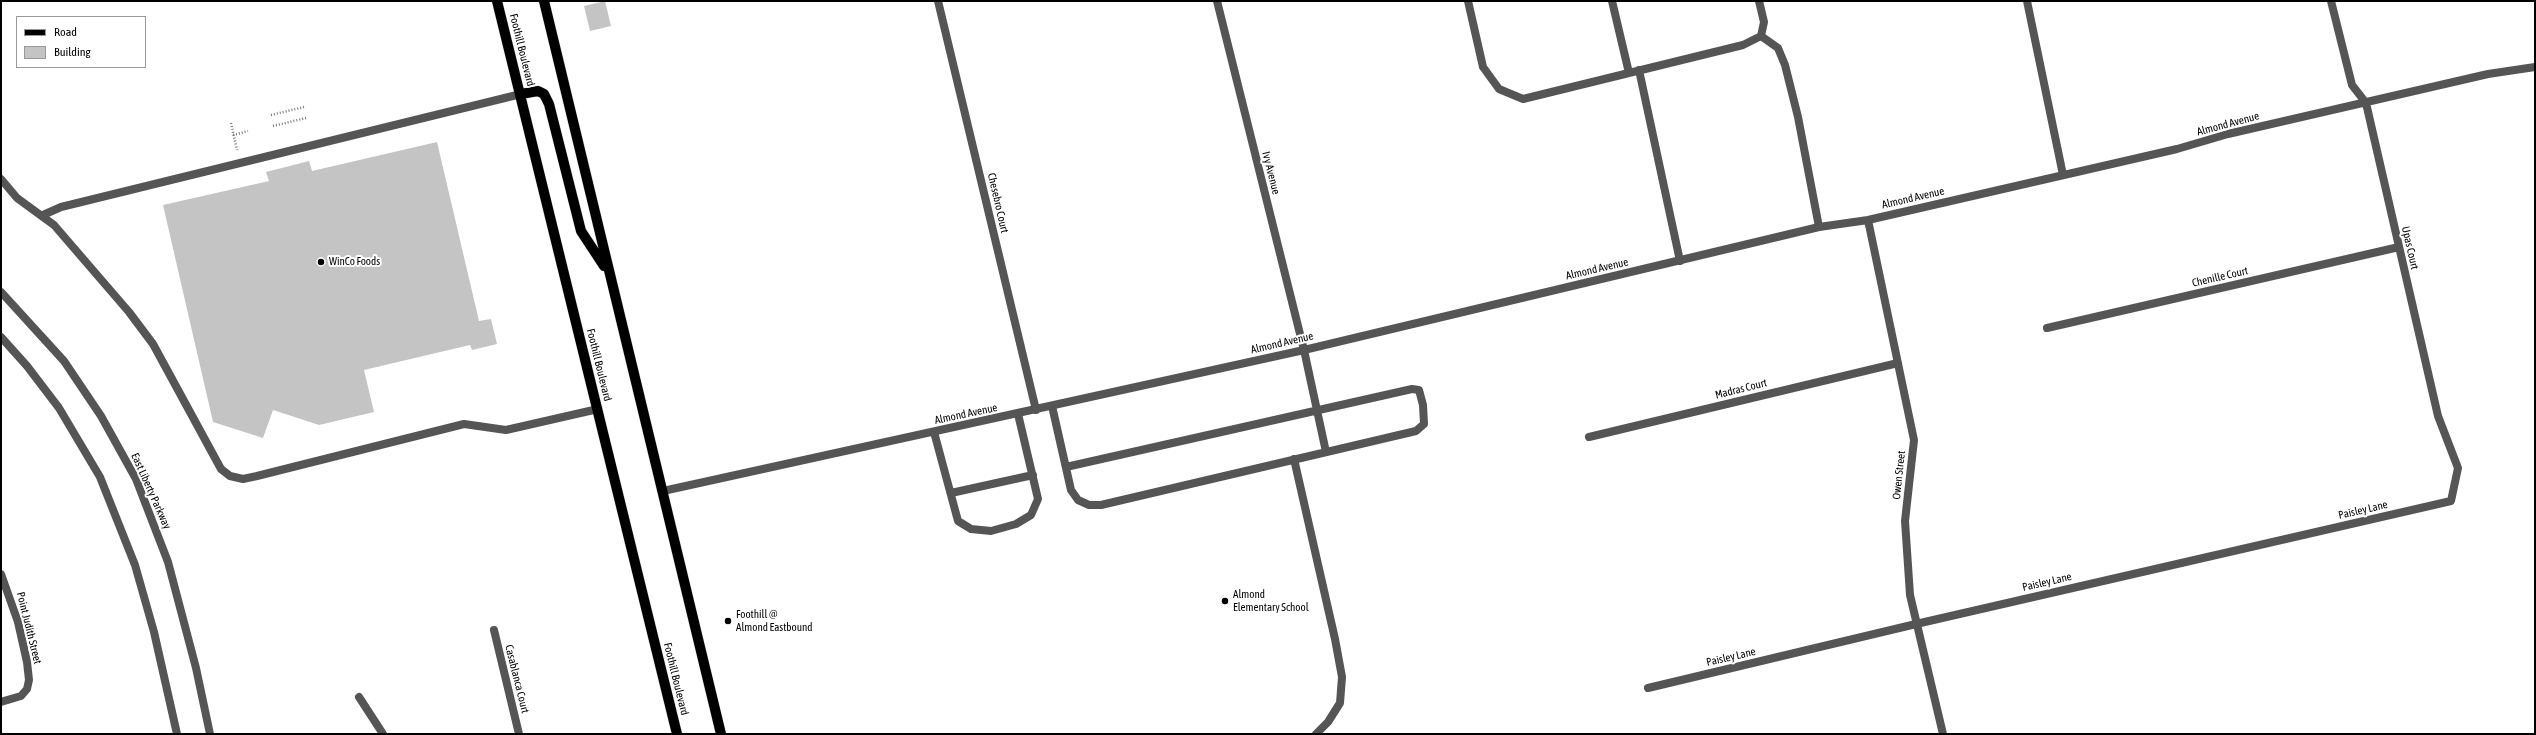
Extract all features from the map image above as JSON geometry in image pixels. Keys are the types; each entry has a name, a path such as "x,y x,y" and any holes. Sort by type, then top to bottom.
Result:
{"main road":[{"name":"Foothill Boulevard","path":"497,1 677,734"},
{"path":"544,1 608,273 663,491 721,734"},
{"path":"521,94 538,91 544,94 550,104 581,231 608,273"}],"street":[{"name":"Chesebro Court","path":"938,1 1036,410"},
{"name":"Ivy Avenue","path":"1217,1 1304,350 1326,452"},
{"path":"1468,1 1484,67 1499,89 1523,99 1743,44 1761,36"},
{"path":"1612,1 1629,73"},
{"path":"1759,1 1764,22 1761,36"},
{"path":"2027,1 2063,175"},
{"name":"Upas Court","path":"2331,1 2352,85 2366,103 2438,416 2458,468 2451,501"},
{"path":"1761,36 1778,48 1785,66 1798,117 1819,227"},
{"name":"Almond Avenue","path":"663,491 1304,350 1819,227 1868,220 2488,74 2535,67"},
{"path":"1639,70 1680,261"},
{"path":"43,215 60,207 521,94"},
{"path":"1,179 16,198 43,215 64,236 153,344 221,468 230,476 243,479 257,476 464,424 506,430 598,409"},
{"name":"Owen Street","path":"1868,220 1914,440 1905,521 1910,595 1943,734"},
{"name":"Chenille Court","path":"2047,328 2399,248"},
{"name":"East Liberty Parkway","path":"1,292 64,361 101,416 136,479 168,562 194,661 210,734"},
{"path":"1,337 27,366 59,408 100,477 135,565 154,632 177,734"},
{"name":"Madras Court","path":"1589,438 1898,363"},
{"path":"1052,406 1071,490 1078,500 1089,505 1101,505 1416,431 1424,424 1423,405 1419,390 1412,388 1066,467"},
{"path":"934,432 958,521 971,529 991,531 1016,524 1031,515 1038,499 1018,414"},
{"path":"1294,459 1336,639 1342,677 1340,704 1328,722 1316,734"},
{"path":"951,494 1033,475"},
{"name":"Paisley Lane","path":"1648,688 1916,624 2451,501"},
{"name":"Point Judith Street","path":"1,574 18,622 28,662 27,689 17,698 1,702"},
{"name":"Casablanca Court","path":"494,630 519,734"},
{"path":"359,697 383,734"}],"path":[{"path":"271,115 304,107"},
{"path":"273,126 306,118"},
{"path":"233,135 248,131"}],"building":[{"path":"605,1 611,26 590,31 584,6"},
{"name":"WinCo Foods","path":"437,142 479,321 491,319 497,344 472,350 470,345 364,370 374,412 319,425 273,410 263,438 213,422 163,205 269,181 266,172 309,161 312,171"}],"place":[{"name":"WinCo Foods","path":"321,262"},
{"name":"Almond Elementary School","path":"1225,601"},
{"name":"Foothill @ Almond Eastbound","path":"728,621"}]}
